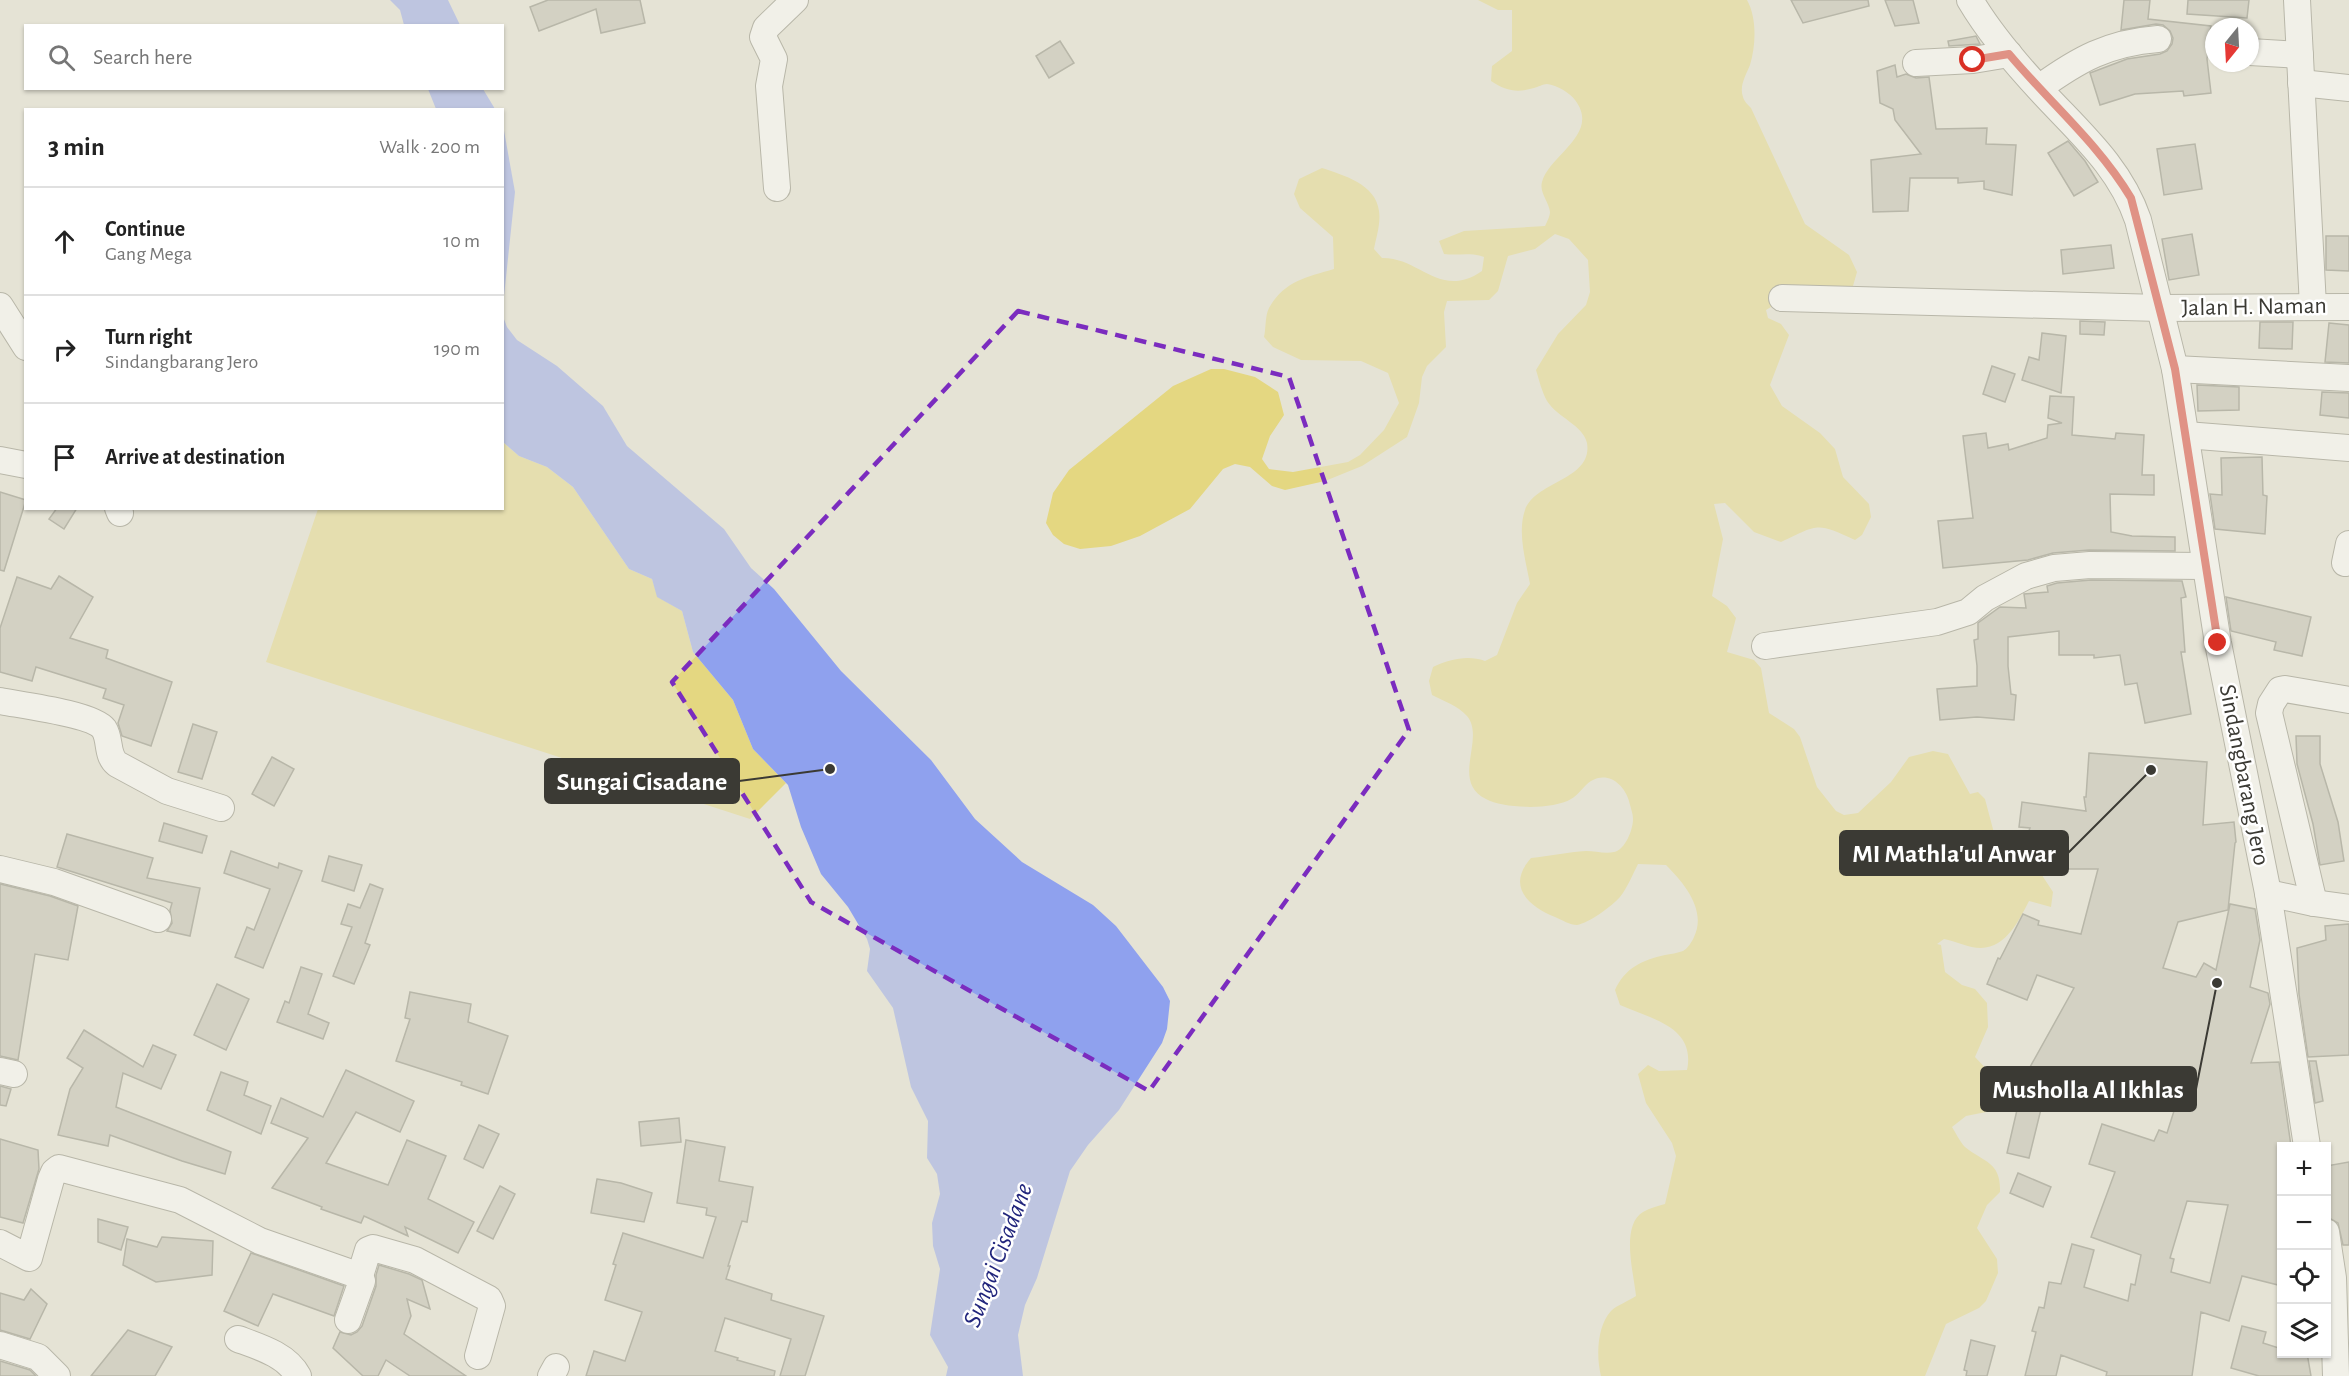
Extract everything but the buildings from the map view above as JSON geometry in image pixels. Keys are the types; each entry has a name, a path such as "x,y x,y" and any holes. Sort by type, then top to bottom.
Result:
{"street":[{"path":"777,188 768,86 774,59 763,37 766,28 795,0"},
{"name":"Sindangbarang Jero","path":"1970,0 1996,39 2097,149 2116,173 2131,198 2175,369 2205,566 2268,893 2306,1142"},
{"path":"2297,0 2313,306"},
{"path":"2039,88 2068,66 2096,54 2128,42 2158,39"},
{"path":"2259,53 2300,55"},
{"path":"1916,63 1973,60 2009,54"},
{"path":"2301,82 2349,87"},
{"name":"Jalan H. Naman","path":"1782,298 2160,309 2349,307"},
{"path":"0,306 24,344"},
{"path":"2175,369 2349,378"},
{"path":"2186,435 2349,448"},
{"path":"0,459 24,465"},
{"path":"1765,646 1937,622 1958,617 1985,598 2026,576 2054,568 2090,565 2205,566"},
{"path":"2314,903 2269,713 2271,704 2280,690 2285,689 2349,700"},
{"path":"0,701 65,712 100,726 106,735 112,760 117,764 167,791 221,808"},
{"path":"0,869 54,882 158,919"},
{"path":"2268,893 2349,908"},
{"path":"0,1243 29,1258 51,1179 59,1168 180,1200 260,1241 360,1276"},
{"path":"348,1320 362,1281 360,1276 368,1250 373,1248 415,1260 489,1299 492,1306 478,1356"},
{"path":"2329,1250 2333,1278 2336,1376"},
{"path":"238,1339 282,1358 293,1367 298,1376"},
{"path":"0,1345 38,1357 57,1376"}],"highlighted area":[{"path":"1018,311 1289,377 1409,730 1149,1091 811,902 672,682"}],"shaded area":[{"path":"1478,0 1747,0 1753,15 1754,40 1750,65 1742,85 1746,103 1751,108 1805,224 1849,255 1857,272 1853,286 1792,294 1766,310 1768,318 1781,324 1789,335 1770,385 1782,406 1820,433 1835,449 1843,477 1869,504 1871,517 1862,535 1855,540 1832,530 1818,528 1781,542 1754,532 1725,503 1714,504 1723,539 1712,596 1727,606 1736,618 1727,652 1754,660 1761,668 1769,713 1794,729 1800,737 1817,787 1836,811 1844,815 1858,813 1891,782 1909,757 1933,751 1948,754 1970,794 1978,792 1985,799 1994,833 2036,866 2053,892 2051,907 2029,901 2011,931 1998,943 1976,948 1944,939 1937,944 1941,945 1945,972 1962,985 1975,989 1987,1003 1988,1027 1975,1057 1992,1075 1998,1088 1996,1103 1991,1111 1966,1116 1952,1127 1965,1147 1990,1164 1998,1175 2000,1192 1987,1205 1977,1228 1997,1259 1998,1273 1986,1301 1979,1308 1946,1324 1925,1376 1601,1376 1598,1351 1600,1333 1606,1317 1616,1307 1636,1296 1630,1251 1632,1228 1636,1219 1643,1212 1665,1204 1676,1156 1672,1143 1646,1103 1638,1074 1648,1065 1659,1071 1687,1070 1688,1055 1685,1044 1678,1034 1658,1020 1620,1005 1615,990 1624,976 1635,966 1649,959 1686,949 1697,927 1696,907 1680,880 1666,865 1638,864 1620,897 1594,918 1582,924 1569,923 1536,907 1529,901 1520,886 1520,877 1531,858 1586,851 1611,853 1622,848 1628,839 1633,823 1633,814 1627,795 1609,778 1597,778 1571,799 1553,805 1528,807 1504,805 1486,799 1476,791 1471,782 1469,771 1472,725 1459,709 1432,695 1429,681 1433,667 1439,664 1466,658 1485,661 1497,655 1517,603 1530,584 1522,537 1525,510 1540,492 1573,473 1581,465 1586,455 1585,437 1547,401 1536,370 1558,334 1586,305 1590,292 1588,260 1569,239 1555,234 1535,249 1508,256 1498,291 1489,300 1447,301 1444,312 1446,347 1427,366 1422,377 1419,403 1407,437 1362,466 1325,481 1285,490 1272,486 1250,467 1235,464 1223,469 1190,509 1140,536 1111,546 1080,549 1064,544 1053,535 1046,523 1053,493 1069,470 1173,386 1211,369 1224,369 1255,377 1278,392 1284,415 1270,436 1262,459 1269,469 1293,472 1348,462 1360,455 1384,430 1399,403 1388,373 1361,361 1301,360 1273,347 1264,337 1267,314 1275,299 1289,286 1297,281 1334,269 1333,237 1300,208 1294,194 1299,179 1322,168 1357,182 1372,194 1379,211 1379,225 1374,249 1382,258 1395,259 1442,279 1454,281 1467,279 1482,271 1484,257 1444,254 1439,241 1464,231 1545,226 1550,212 1542,190 1542,182 1546,172 1578,134 1582,123 1581,112 1573,97 1555,86 1545,84 1517,91 1491,81 1492,66 1512,51 1512,10 1498,10"},
{"path":"504,443 519,456 547,467 573,487 629,569 652,579 658,597 682,611 693,652 733,700 753,749 786,783 750,819 266,662 318,510 504,510"}],"water":[{"path":"390,0 448,0 460,24 404,24 400,10"},
{"path":"428,90 484,90 494,108 436,108"},
{"path":"504,131 515,192 504,296"},
{"path":"504,319 517,340 557,366 603,406 627,446 724,529 751,568 774,589 841,671 931,760 975,819 1022,862 1093,905 1116,926 1163,987 1170,1001 1167,1029 1162,1043 1119,1110 1088,1145 1070,1171 1037,1278 1025,1305 1018,1335 1023,1376 946,1376 948,1367 930,1335 940,1269 933,1246 932,1223 940,1194 937,1174 927,1158 928,1121 911,1087 893,1008 867,971 870,949 867,939 848,907 821,874 801,827 788,785 753,749 733,700 693,652 682,611 657,597 652,579 629,569 573,487 547,467 519,456 504,443"}],"place":[{"name":"Sungai Cisadane","path":"830,769"},
{"name":"MI Mathla'ul Anwar","path":"2151,770"},
{"name":"Musholla Al Ikhlas","path":"2217,983"}],"route":[{"path":"1973,60 2009,54 2097,149 2116,173 2131,198 2175,369 2218,643"}]}
